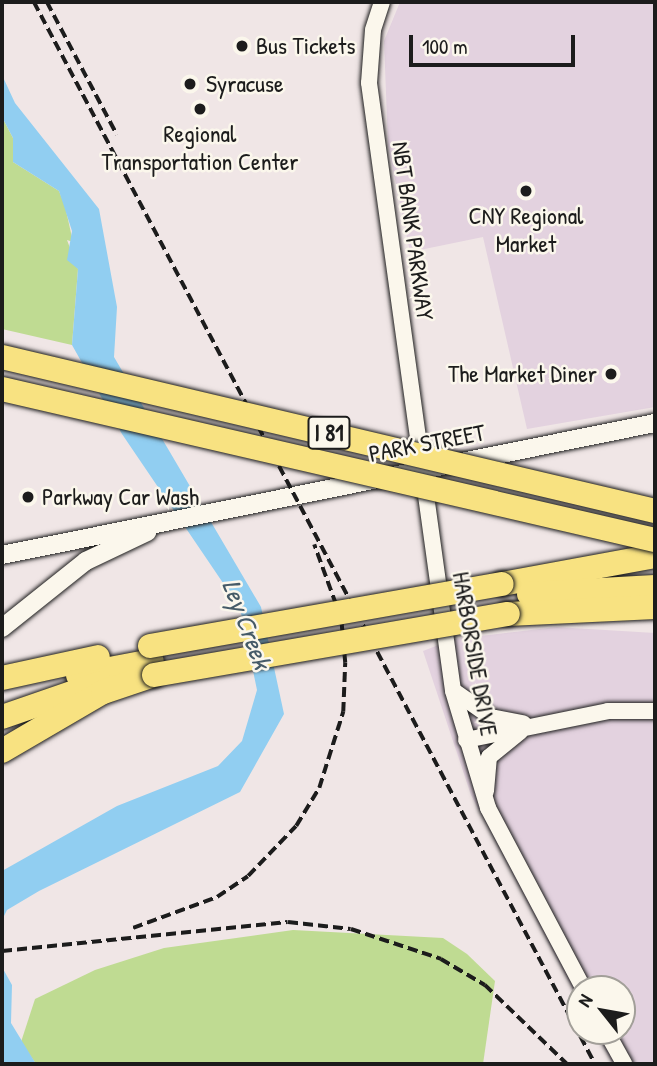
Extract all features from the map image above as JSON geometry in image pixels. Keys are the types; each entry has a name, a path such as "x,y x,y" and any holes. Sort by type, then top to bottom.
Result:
{"highway":[{"name":"I 81","path":"2,357 655,511"},
{"name":"I 81","path":"2,389 655,540"},
{"path":"2,702 73,677 505,598 655,556"},
{"path":"505,598 655,587"},
{"path":"505,598 655,620"},
{"path":"573,606 655,607"},
{"path":"2,664 108,654 152,661"},
{"path":"2,678 108,654"},
{"path":"2,717 152,661"},
{"path":"2,751 152,661"}],"main road":[{"name":"PARK STREET","path":"2,555 424,468 655,424"},
{"path":"2,628 86,561 172,520"}],"street":[{"name":"NBT BANK PARKWAY","path":"382,2 369,83 424,468"},
{"name":"HARBORSIDE DRIVE","path":"424,468 453,691 466,740 488,808 577,975"},
{"path":"453,691 491,718 533,724"},
{"path":"466,740 533,724 608,711 655,711"},
{"path":"488,808 489,757 533,724"},
{"path":"614,1045 624,1064"}],"shaded area":[{"name":"CNY Regional Market","path":"400,2 655,2 655,407 527,429 483,237 410,252 388,145 384,41"},
{"path":"556,627 655,633 655,1064 613,1064 603,1045 636,1045 636,975 566,976 471,795 423,651 454,639"}],"green space":[{"path":"2,117 13,138 13,162 59,191 65,206 73,242 67,240 78,269 72,345 2,329"},
{"path":"293,930 443,938 467,954 495,981 483,1064 36,1064 21,1042 35,999 95,970 164,948"}],"water":[{"name":"Ley Creek","path":"2,75 15,103 99,209 117,307 114,357 261,607 284,714 240,792 39,891 7,910 2,920 2,871 117,806 218,766 242,741 257,690 240,608 122,434 72,345 78,269 67,260 72,231 59,191 13,162 13,138 2,117"},
{"path":"2,967 12,985 11,1023 36,1064 2,1064"}],"railway":[{"path":"34,2 595,1064"},
{"path":"47,2 117,135"},
{"path":"133,928 217,897 248,876 296,826 319,788 343,712 345,663 341,619 314,545"},
{"path":"2,951 288,922 351,929 441,959 485,985 567,1064"}],"place":[{"name":"Bus Tickets","path":"242,46"},
{"name":"Syracuse","path":"190,84"},
{"name":"Regional Transportation Center","path":"200,109"},
{"name":"CNY Regional Market","path":"526,191"},
{"name":"The Market Diner","path":"611,374"},
{"name":"Parkway Car Wash","path":"28,497"}]}
